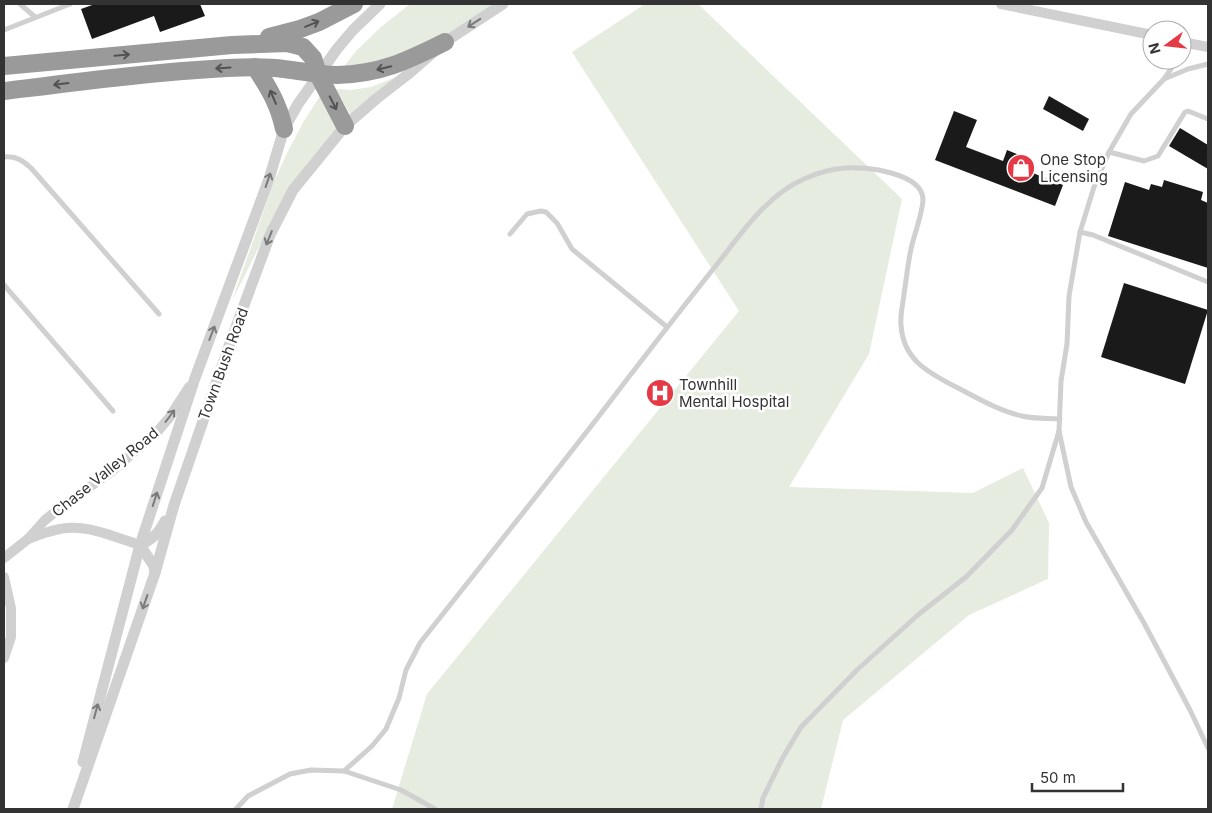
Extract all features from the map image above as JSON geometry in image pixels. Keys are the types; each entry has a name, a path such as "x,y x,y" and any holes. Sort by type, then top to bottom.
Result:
{"highway":[{"path":"232,45 300,29 319,22 354,4"},
{"path":"4,91 162,74 256,67 282,68 318,74 360,73 398,64 445,42"},
{"path":"4,66 232,45 287,43 303,47 313,58 318,74 345,126"},
{"path":"256,67 270,89 281,116 284,130"}],"street":[{"name":"Town Bush Road","path":"72,809 140,545 195,378 284,130 298,104 337,49 380,4"},
{"name":"Town Bush Road","path":"72,809 156,573 174,505 228,350 270,235 293,190 345,126 376,98 407,75 445,42 503,4"},
{"path":"1001,4 1142,33"},
{"path":"1192,44 1208,47"},
{"name":"Chase Valley Road","path":"4,558 28,539 60,507 111,472 157,432 169,418 195,378"},
{"path":"156,573 154,566 140,545 158,534 174,505"},
{"name":"Chase Valley Road","path":"28,539 59,529 76,528 96,531 140,545"},
{"path":"4,577 10,608 11,637 4,658"}],"lane":[{"path":"20,4 35,17"},
{"path":"4,30 70,4"},
{"path":"1164,79 1188,69 1208,64"},
{"path":"760,809 763,798 782,759 801,727 858,669 919,614 966,577 1012,530 1042,488 1059,431 1061,382 1067,344 1069,296 1080,232 1094,187 1109,152 1130,114 1164,79 1170,70"},
{"path":"1109,152 1144,161 1158,156 1185,112 1188,111 1208,119"},
{"path":"4,157 20,159 31,168 159,314"},
{"path":"344,771 372,746 386,729 399,698 406,670 420,643 754,218 777,195 798,181 829,170 846,167 871,169 905,177 915,183 922,194 923,204 910,254 900,323 902,336 913,358 931,374 1009,412 1024,417 1060,419"},
{"path":"510,234 527,214 541,211 546,212 557,223 572,249 667,327"},
{"path":"1080,232 1093,235 1208,282"},
{"path":"4,286 113,411"},
{"path":"1059,431 1071,487 1086,522 1158,650 1208,748"},
{"path":"236,809 248,796 271,783 290,774 311,770 344,771 401,790 435,809"}],"shaded area":[{"path":"410,4 496,4 411,58 339,73 356,51 381,27"},
{"path":"645,4 698,4 902,199 869,354 789,487 973,493 1023,468 1049,523 1048,579 969,615 843,720 821,809 392,809 427,694 739,311 572,52"},
{"path":"406,73 351,116 336,89 351,90 371,87"},
{"path":"322,93 335,116 337,131 319,149 278,209 232,301 273,184 304,121"}],"building":[{"path":"95,4 200,4 205,16 160,32 154,16 92,39 81,9"},
{"path":"1049,96 1089,119 1083,131 1043,109"},
{"path":"954,111 977,120 966,147 1003,161 1007,150 1022,156 1018,167 1063,185 1055,206 935,160"},
{"path":"1180,128 1208,145 1208,169 1169,146"},
{"path":"1164,180 1203,192 1201,200 1208,203 1208,268 1108,236 1125,182 1149,190 1151,184 1162,187"},
{"path":"1124,283 1208,310 1185,384 1101,357"}],"place":[{"name":"One Stop Licensing","path":"1021,168"},
{"name":"Townhill Mental Hospital","path":"660,393"}]}
